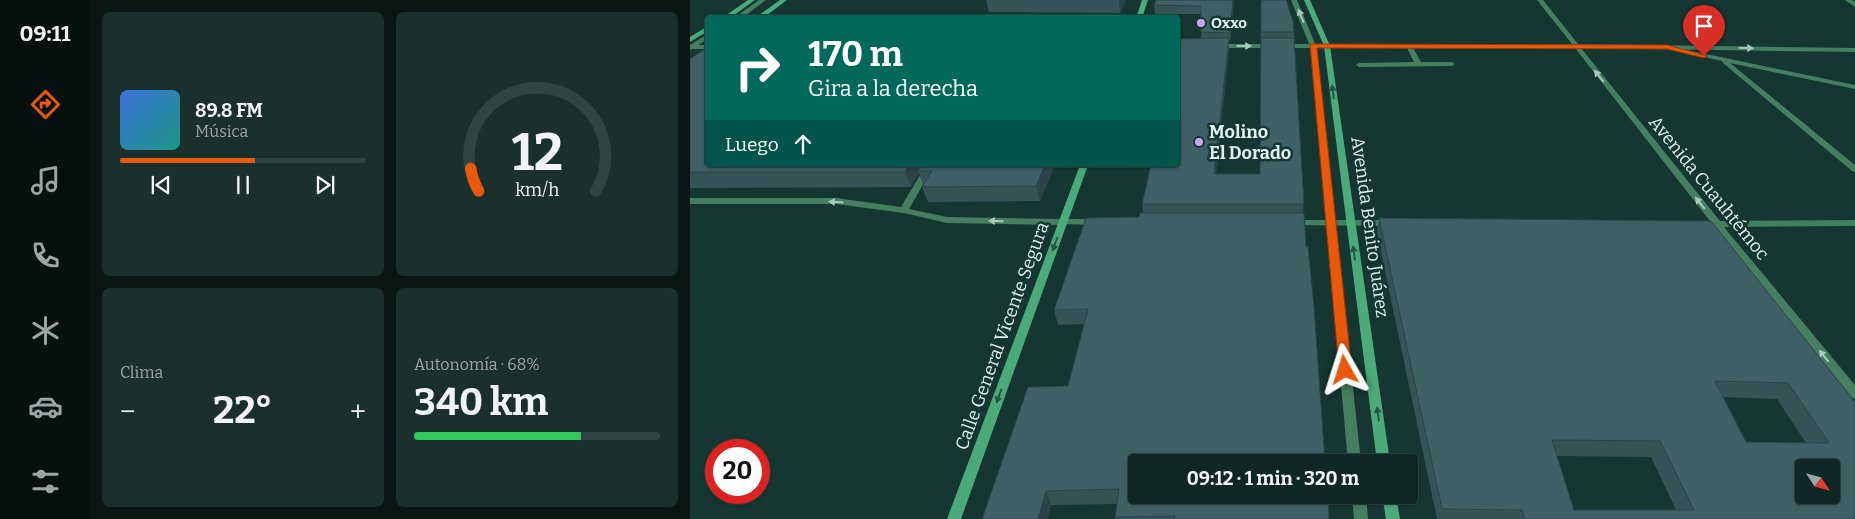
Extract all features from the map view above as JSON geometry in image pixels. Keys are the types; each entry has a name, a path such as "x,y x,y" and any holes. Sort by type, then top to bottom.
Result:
{"main road":[{"path":"730,15 752,0"},
{"path":"762,15 784,0"},
{"path":"1140,15 1145,0"},
{"name":"Avenida Benito Juárez","path":"1307,0 1327,46 1383,454"},
{"path":"690,45 705,31"},
{"name":"Calle General Vicente Segura","path":"954,519 1083,167"},
{"path":"1390,504 1392,519"}],"street":[{"path":"742,15 764,0"},
{"path":"1294,0 1313,46 1354,454"},
{"name":"Avenida Cuauhtémoc","path":"1540,0 1717,224 1855,394"},
{"path":"1848,0 1855,5"},
{"path":"690,45 705,38"},
{"path":"690,45 705,46"},
{"path":"1206,46 1575,46 1855,50"},
{"path":"1409,46 1418,64"},
{"path":"1667,47 1855,87"},
{"path":"1710,48 1722,60 1855,169"},
{"path":"1359,65 1452,64"},
{"path":"904,210 929,167"},
{"path":"690,201 836,201 904,210 947,220 1112,222"},
{"path":"1687,224 1855,222"},
{"path":"1280,223 1400,223"},
{"path":"1360,504 1361,519"}],"building":[{"path":"1156,0 1233,0 1230,33 1201,32 1201,6 1154,5"},
{"path":"1261,0 1286,0 1293,21 1294,32 1261,32"},
{"path":"1229,38 1214,174 1260,174 1261,38 1294,38 1304,204 1142,204 1151,167 1180,167 1180,39"},
{"path":"705,49 705,167 908,167 905,172 690,172 690,59"},
{"path":"921,167 1044,167 1036,186 922,187 932,171 918,171"},
{"path":"1140,213 1304,213 1306,247 1308,247 1314,306 1324,454 1128,454 1128,504 1328,504 1329,519 1174,519 1175,516 1115,517 1119,489 1046,491 1038,519 982,519 1028,387 1068,386 1088,309 1054,310 1086,218 1139,217"},
{"path":"1379,218 1711,221 1855,402 1855,519 1525,519 1522,510 1442,509","holes":["1715,381 1788,383 1829,443 1746,442","1552,440 1660,441 1694,510 1574,510"]}],"place":[{"name":"Oxxo","path":"1201,23"},
{"name":"Molino El Dorado","path":"1199,142"}],"route":[{"path":"1345,370 1313,46 1667,47 1704,56"}]}
